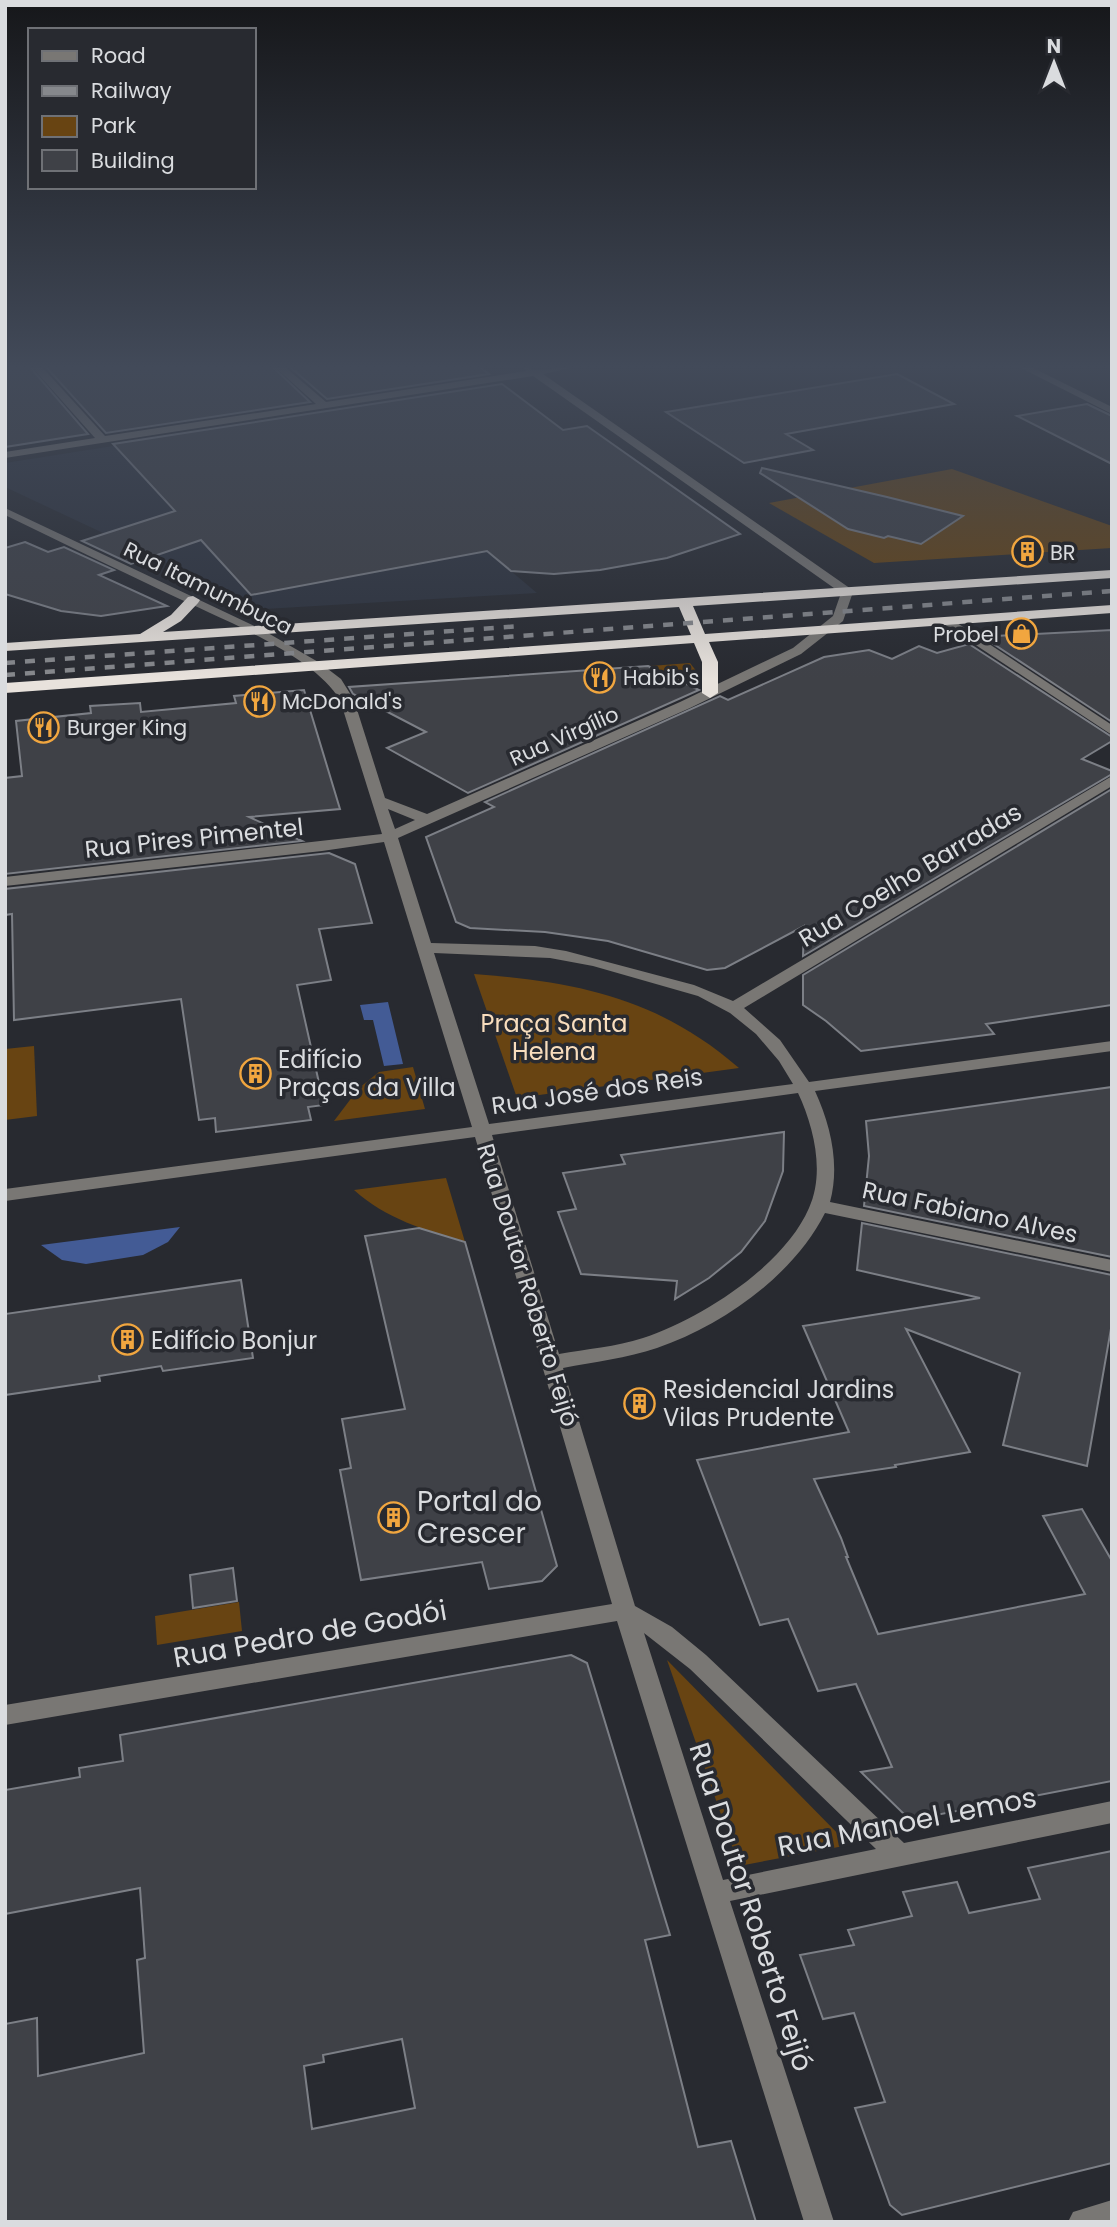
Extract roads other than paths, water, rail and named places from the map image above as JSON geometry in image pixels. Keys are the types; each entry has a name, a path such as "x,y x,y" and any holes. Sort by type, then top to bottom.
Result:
{"highway":[{"path":"5,647 1112,574"},
{"path":"140,640 167,625 193,600"},
{"path":"684,603 710,662 710,693"},
{"path":"5,688 1112,609"}],"street":[{"path":"676,471 847,592"},
{"name":"Rua Itamumbuca","path":"5,511 193,600 316,666"},
{"name":"Rua Virgílio","path":"388,837 710,693 797,651 839,618 847,592"},
{"path":"948,621 1112,730"},
{"name":"Rua Doutor Roberto Feijó","path":"316,666 336,682 347,700 482,1131 625,1611 819,2222"},
{"name":"Rua Coelho Barradas","path":"732,1009 1112,780"},
{"path":"377,800 428,820"},
{"name":"Rua Pires Pimentel","path":"5,882 331,846 388,837"},
{"path":"424,948 537,951 608,965 718,999 778,1047 805,1087 822,1125 825,1166 819,1206 803,1234 764,1278 706,1316 650,1343 551,1363"},
{"name":"Rua José dos Reis","path":"5,1195 1112,1046"},
{"name":"Rua Fabiano Alves","path":"819,1206 1112,1266"},
{"path":"625,1611 664,1634 698,1662 900,1856"},
{"name":"Rua Pedro de Godói","path":"5,1715 625,1611"},
{"name":"Rua Manoel Lemos","path":"715,1893 1112,1812"},
{"path":"1083,2222 1112,2215"}],"water":[{"path":"388,1002 403,1064 384,1066 373,1020 364,1020 360,1005"},
{"path":"180,1227 168,1242 143,1255 86,1264 62,1260 41,1245"}],"railway":[{"path":"5,675 1112,591 1102,592"},
{"path":"5,663 522,626"}],"place":[{"name":"BR","path":"1027,552"},
{"name":"Probel","path":"1022,634"},
{"name":"Habib's","path":"600,677"},
{"name":"McDonald's","path":"259,701"},
{"name":"Burger King","path":"44,727"},
{"name":"Edifício Praças da Villa","path":"255,1073"},
{"name":"Edifício Bonjur","path":"128,1340"},
{"name":"Residencial Jardins Vilas Prudente","path":"640,1403"},
{"name":"Portal do Crescer","path":"394,1517"}],"park label":[{"name":"Praça Santa Helena","path":"554,1037"}]}
